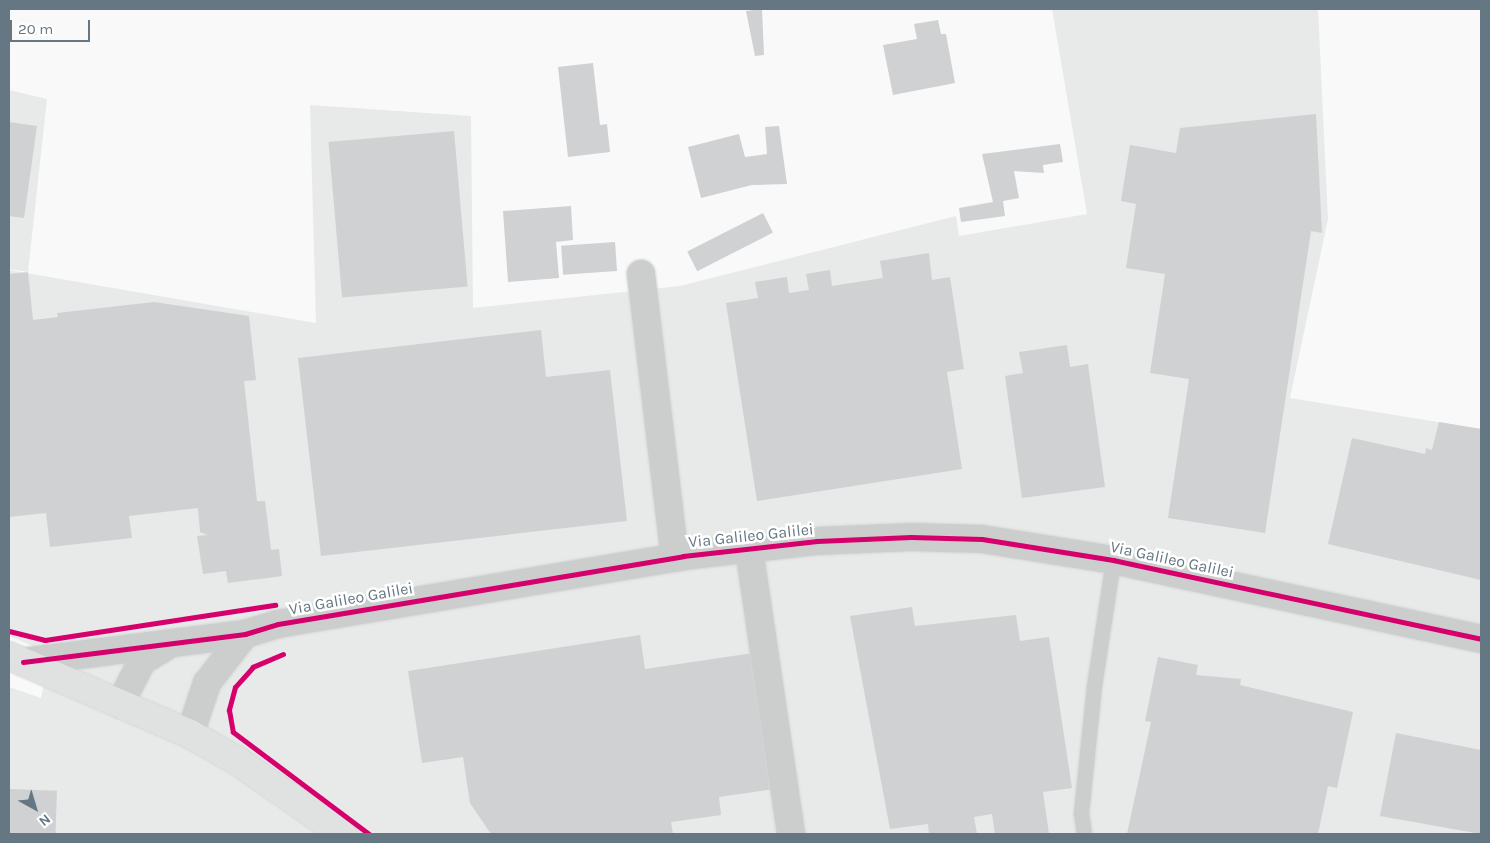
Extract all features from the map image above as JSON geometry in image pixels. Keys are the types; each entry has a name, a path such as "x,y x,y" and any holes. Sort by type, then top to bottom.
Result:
{"main road":[{"path":"16,659 190,734 236,760 343,834"}],"street":[{"path":"641,274 675,558"},
{"name":"Via Galileo Galilei","path":"16,659 170,644 245,634 278,624 675,558 817,541 982,539 1113,560 1481,639"},
{"path":"749,549 792,834"},
{"path":"190,734 207,683 245,634"},
{"path":"120,704 142,661 170,644"}],"lane":[{"path":"1084,834 1081,813 1092,706 1113,560"}],"shaded area":[{"path":"1052,9 1318,9 1328,219 1290,398 1481,429 1481,834 9,834 9,687 41,698 50,653 9,636 9,270 316,323 310,105 471,116 473,308 680,286 956,216 959,236 1087,214"},
{"path":"9,90 47,99 28,272 9,269"}],"building":[{"path":"762,9 764,55 755,56 746,11"},
{"path":"938,20 941,34 946,34 955,83 893,95 883,45 917,39 914,24"},
{"path":"593,63 600,125 607,124 610,152 568,157 558,67"},
{"path":"1316,114 1322,233 1311,231 1265,533 1168,518 1189,379 1150,373 1165,274 1126,268 1136,204 1121,201 1130,145 1176,153 1180,128"},
{"path":"9,122 37,126 24,218 9,216"},
{"path":"779,126 787,184 752,185 701,198 688,147 739,134 745,157 767,154 765,127"},
{"path":"454,131 468,286 342,297 328,142"},
{"path":"1060,144 1063,162 1043,165 1044,173 1014,171 1019,198 1003,201 1005,216 961,222 959,208 993,202 982,154"},
{"path":"571,206 573,240 556,242 559,278 508,282 503,211"},
{"path":"763,213 773,233 697,271 687,252"},
{"path":"615,242 617,271 563,275 561,246"},
{"path":"929,253 932,280 950,277 964,369 947,372 962,469 757,501 726,303 758,298 755,282 787,277 789,293 809,290 806,274 830,270 832,286 883,278 880,261"},
{"path":"28,272 33,320 58,317 57,313 154,302 249,316 256,380 244,381 257,501 265,501 271,550 279,549 282,576 228,583 226,571 203,574 197,536 208,535 200,532 198,508 129,516 132,538 50,547 46,513 9,517 9,274"},
{"path":"541,330 546,377 610,370 627,521 321,556 298,358"},
{"path":"1067,345 1070,367 1088,364 1105,487 1022,498 1005,376 1023,373 1019,352"},
{"path":"1439,422 1481,429 1481,580 1328,544 1352,438 1425,454 1426,448 1432,450"},
{"path":"912,607 915,626 1016,615 1020,641 1049,637 1072,788 1043,792 1049,834 995,834 992,814 974,817 977,834 929,834 928,824 890,829 850,616"},
{"path":"640,635 645,669 760,652 781,788 719,797 721,815 671,822 673,834 491,834 470,803 463,757 422,763 408,671"},
{"path":"1158,657 1198,665 1196,675 1241,679 1240,685 1353,712 1337,788 1328,786 1318,834 1127,834 1151,722 1145,721"},
{"path":"1396,733 1481,750 1481,834 1380,816"},
{"path":"9,789 57,791 55,834 9,834"}],"cycle path":[{"path":"23,662 245,634 278,624 683,556 817,541 911,537 982,539 1113,560 1481,639"},
{"path":"9,631 45,640 275,605"},
{"path":"283,654 253,667 235,687 229,710 233,732 369,834"}]}
